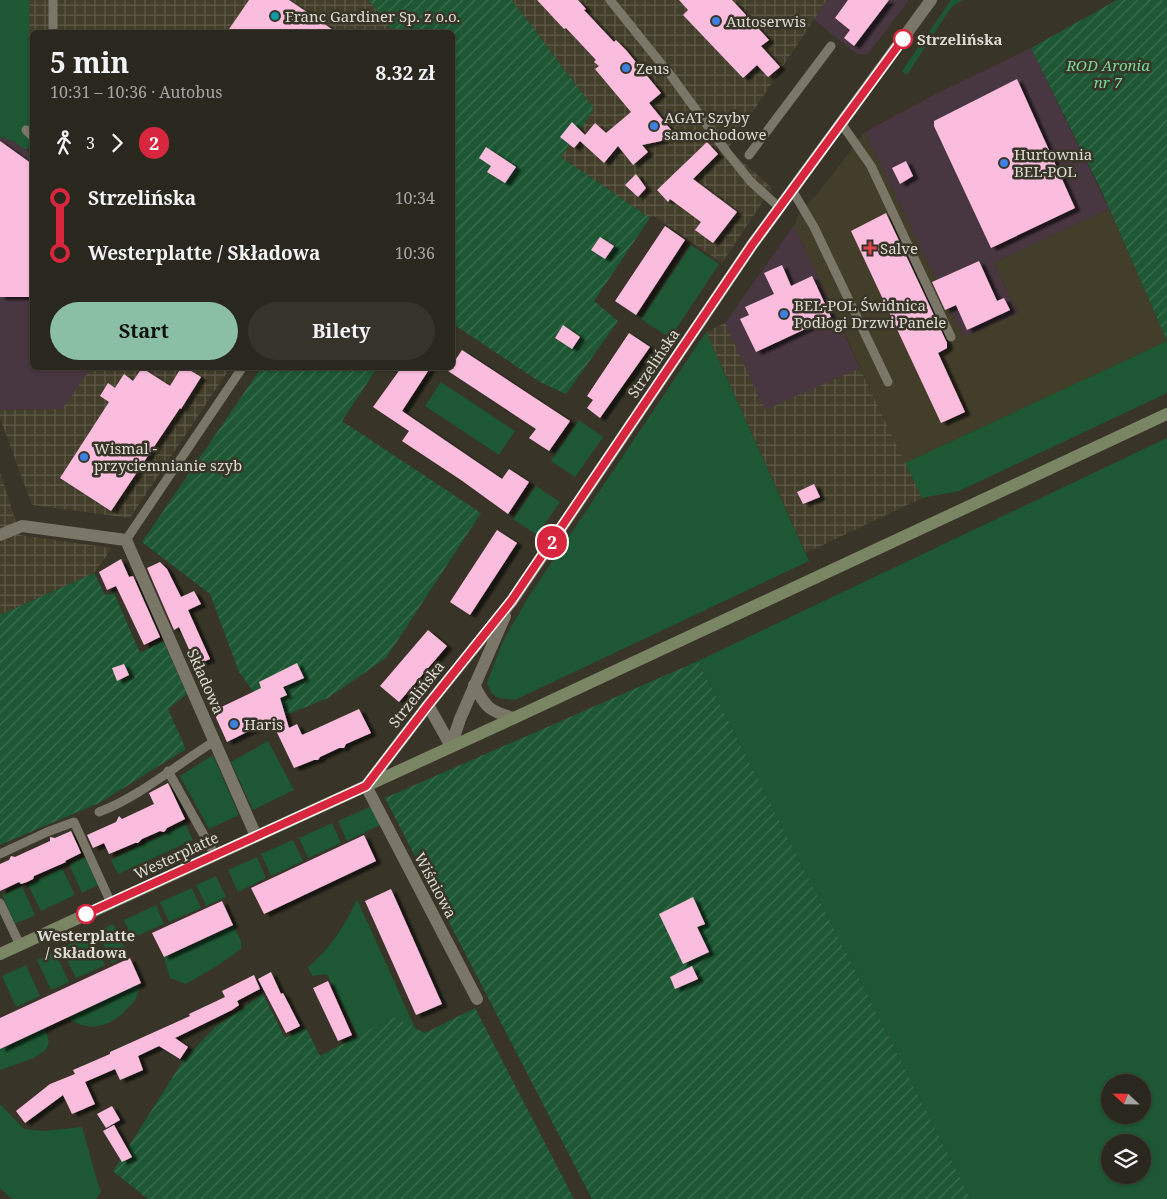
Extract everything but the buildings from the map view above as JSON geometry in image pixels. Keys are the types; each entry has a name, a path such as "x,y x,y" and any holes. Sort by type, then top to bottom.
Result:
{"main road":[{"name":"Westerplatte","path":"0,954 514,718 1167,414"}],"street":[{"name":"Strzelińska","path":"366,786 512,600 752,245 931,0"},
{"path":"0,535 22,526 126,540"},
{"name":"Składowa","path":"126,540 256,836"},
{"name":"Strzelińska","path":"451,746 474,685 512,600"},
{"path":"474,685 483,702 494,712 514,718"},
{"path":"428,705 451,746"},
{"name":"Wiśniowa","path":"366,786 477,999"}],"lane":[{"path":"53,0 53,30"},
{"path":"610,0 672,77 751,182 780,207"},
{"path":"749,155 831,46"},
{"path":"841,123 871,166 950,337"},
{"path":"792,190 814,228 888,382"},
{"path":"126,540 241,370"},
{"path":"99,812 108,809 146,786 215,740"},
{"path":"168,772 215,855"},
{"path":"0,854 46,832 74,822 110,903"},
{"path":"0,903 20,945"}],"shaded area":[{"name":"Franc Gardiner Sp. z o.o.","path":"29,0 369,0 392,30 30,30 30,100"},
{"path":"512,0 827,0 728,149 772,188 722,263 654,216 650,218 561,157 594,109"},
{"path":"827,0 909,0 868,54 857,54 814,20"},
{"path":"1031,48 1109,209 994,263 1018,313 964,338 865,132 936,94"},
{"path":"865,132 964,337 1018,313 994,263 1109,209 1167,341 905,463 794,225 800,212 818,193"},
{"path":"0,137 13,141 30,154 30,370 90,370 62,409 0,410"},
{"path":"794,225 860,368 765,411 725,323"},
{"path":"725,323 765,410 860,368 922,498 806,553 706,332"},
{"path":"90,370 229,370 130,518 32,505 0,418 0,410 62,409"},
{"path":"0,472 20,535 112,548 94,573 0,615"}],"green space":[{"path":"0,0 29,0 30,144 26,150 13,141 0,137"},
{"path":"369,0 512,0 594,109 561,157 650,218 594,301 618,321 566,394 540,382 455,325 455,30 392,30"},
{"path":"951,0 963,0 954,5 948,12 907,75 902,71"},
{"name":"ROD Aronia nr 7","path":"1117,0 1167,0 1167,341 1102,192 1031,48"},
{"path":"691,245 719,264 670,338 641,319"},
{"path":"706,332 809,561 515,700 497,697 489,689 487,683 503,641 529,596"},
{"path":"1167,341 1167,393 959,491 922,498 905,463"},
{"path":"260,370 376,370 342,421 481,513 386,658 328,698 274,720 239,672 210,594 142,542"},
{"path":"441,382 515,431 499,455 425,406"},
{"path":"579,420 603,437 575,477 551,461"},
{"path":"1167,438 1167,1199 971,1199 698,661"},
{"path":"536,486 560,502 537,535 513,519"},
{"path":"94,573 105,595 114,593 140,653 163,641 187,694 168,709 186,749 101,802 0,845 0,615"},
{"path":"698,661 971,1199 592,1199 385,798"},
{"path":"268,741 294,790 253,810 231,762"},
{"path":"213,755 239,815 209,829 180,776"},
{"path":"372,806 382,824 347,841 338,821"},
{"path":"332,823 341,843 308,858 299,838"},
{"path":"185,824 193,840 118,874 111,860"},
{"path":"293,840 303,861 271,876 261,854"},
{"path":"85,857 98,885 82,893 69,865"},
{"path":"257,857 266,878 238,892 228,870"},
{"path":"62,868 75,895 41,911 28,885"},
{"path":"216,876 226,897 206,906 196,885"},
{"path":"22,886 35,915 15,924 2,895"},
{"path":"192,888 201,908 169,922 160,902"},
{"path":"357,899 415,1028 393,1017 358,1036 327,974 312,976 308,967 337,936"},
{"path":"156,905 164,924 132,938 124,920"},
{"path":"113,924 128,955 112,963 97,931"},
{"path":"233,925 241,941 241,949 186,984 170,978 164,957"},
{"path":"91,934 105,965 76,978 61,948"},
{"path":"55,952 69,982 51,990 37,960"},
{"path":"26,965 40,996 16,1007 2,976"},
{"path":"141,983 134,1001 119,1016 105,1025 81,1025 66,1017"},
{"path":"263,994 285,1038 306,1028 320,1056 393,1017 425,1033 475,1008 574,1199 148,1199 113,1171 183,1061 215,1027"},
{"path":"45,1028 49,1042 46,1050 34,1058 0,1070 0,1049"},
{"path":"0,1104 24,1129 43,1131 82,1127 101,1192 96,1199 12,1199 0,1188"}],"bus line":[{"name":"2","path":"86,914 366,786 512,600 752,245 903,39"}],"place":[{"name":"Franc Gardiner Sp. z o.o.","path":"275,16"},
{"name":"Autoserwis","path":"716,21"},
{"name":"Strzelińska","path":"903,39"},
{"name":"Zeus","path":"626,68"},
{"name":"AGAT Szyby samochodowe","path":"654,126"},
{"name":"Hurtownia BEL-POL","path":"1004,163"},
{"name":"Salve","path":"870,248"},
{"name":"BEL-POL Świdnica Podłogi Drzwi Panele","path":"784,314"},
{"name":"Wismal - przyciemnianie szyb","path":"84,457"},
{"name":"Haris","path":"234,724"},
{"name":"Westerplatte / Składowa","path":"86,914"}]}
